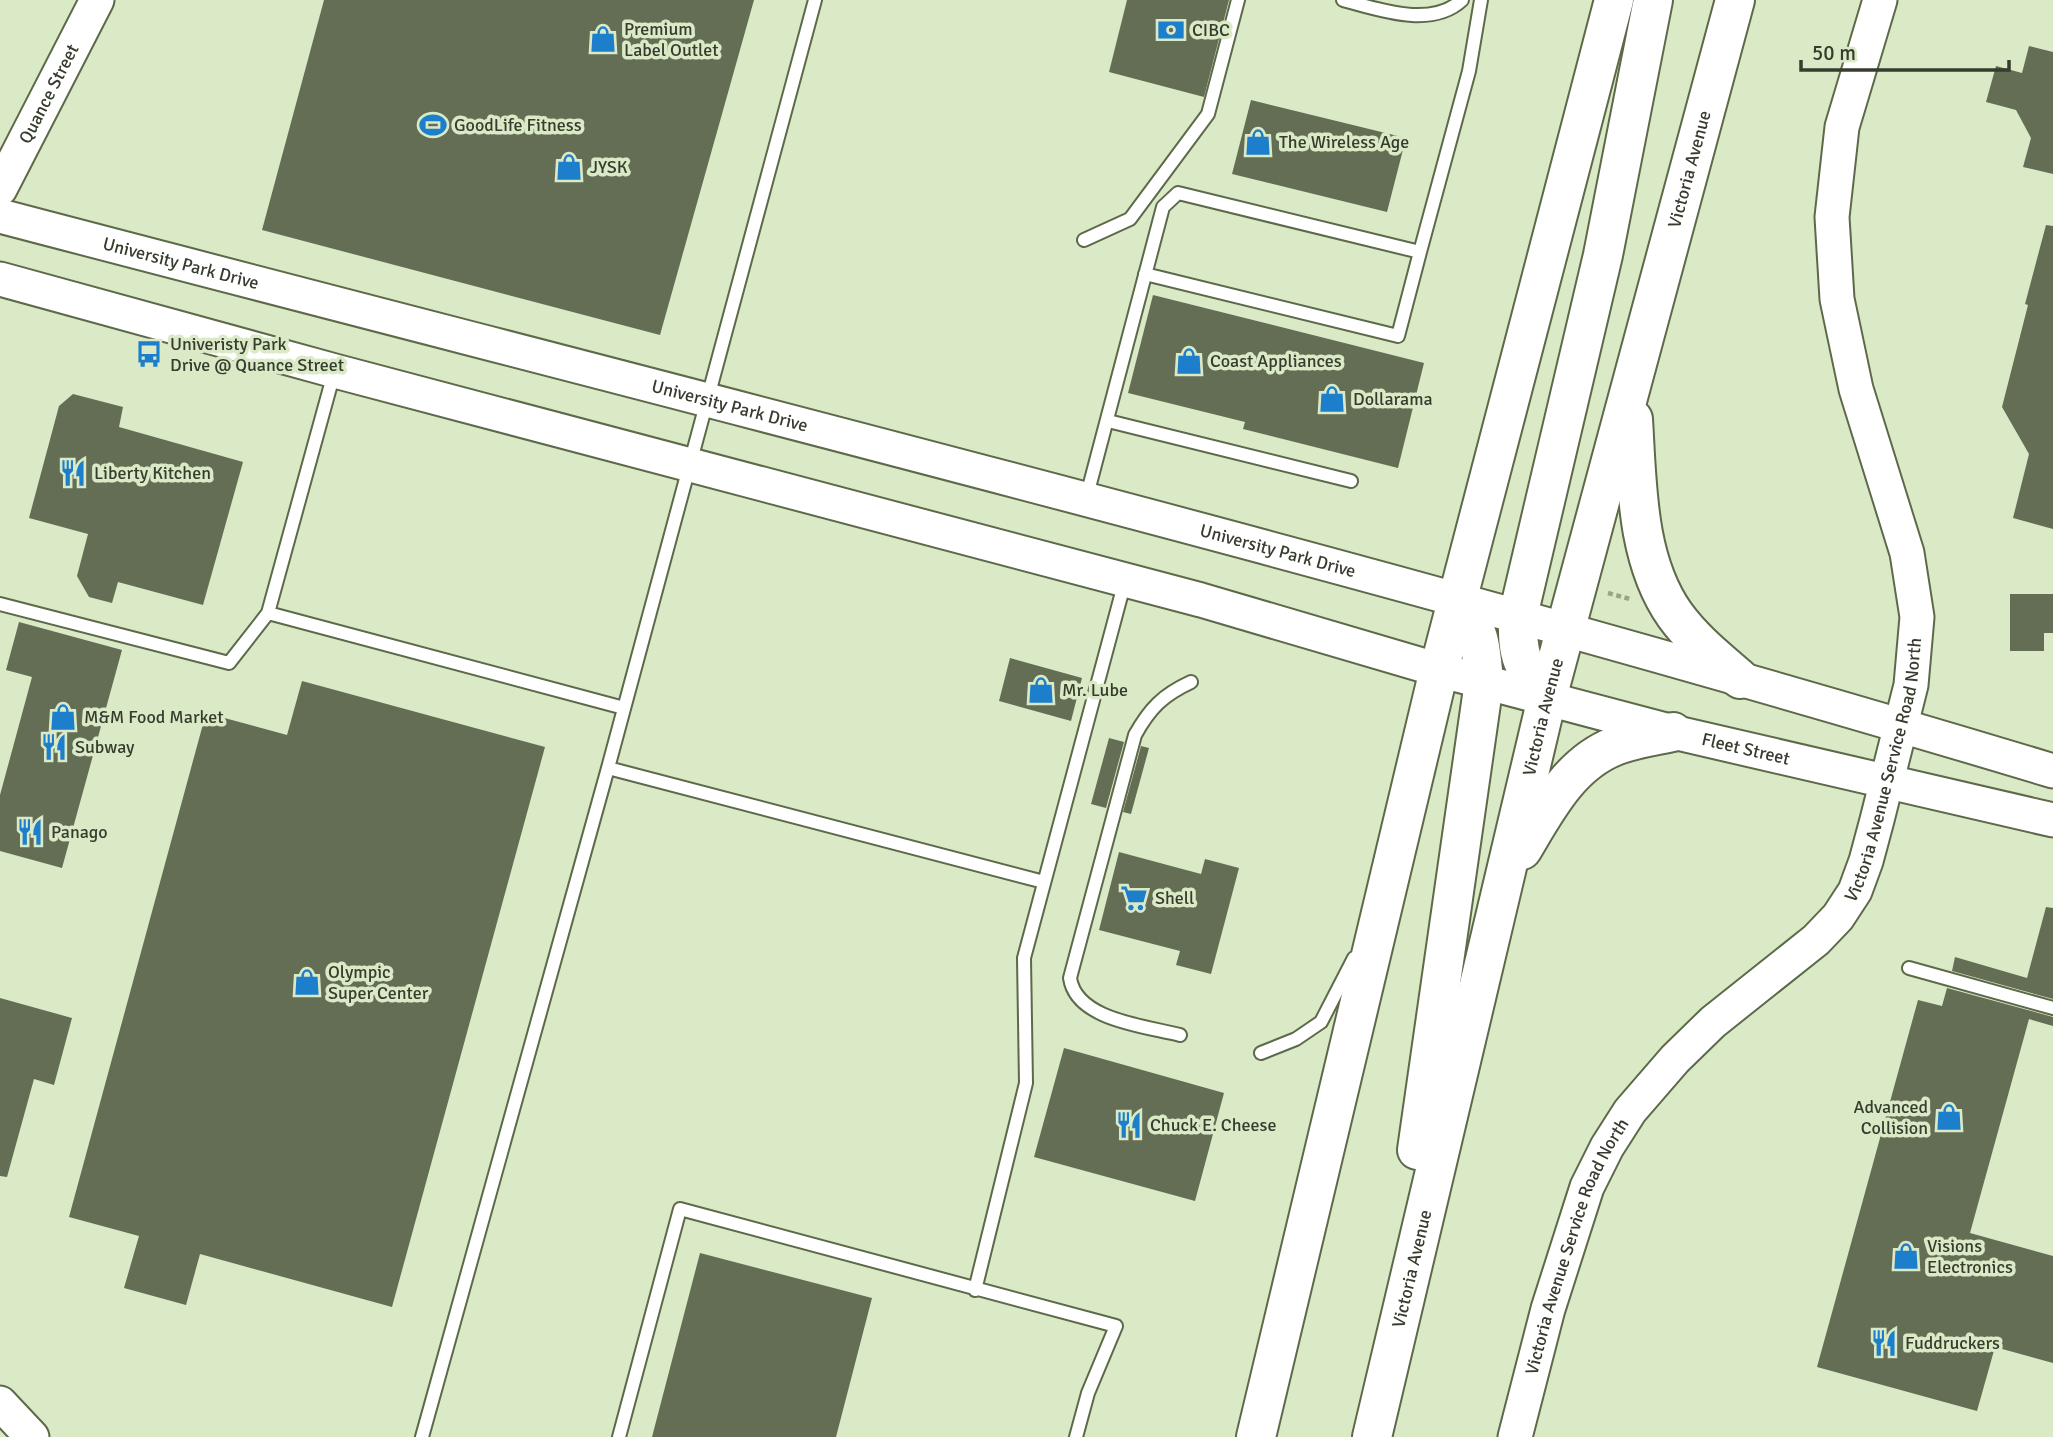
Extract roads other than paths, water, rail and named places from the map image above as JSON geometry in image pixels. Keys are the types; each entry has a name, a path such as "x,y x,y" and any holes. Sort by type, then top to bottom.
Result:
{"highway":[{"path":"1256,1437 1439,670 1614,0"},
{"path":"1547,698 1525,668 1517,645 1518,616 1603,255 1653,0"},
{"name":"Victoria Avenue","path":"1372,1437 1547,698 1735,0"},
{"path":"1631,386 1638,498 1644,539 1659,589 1676,616 1702,646 1740,679"},
{"path":"1394,1340 1426,1081 1485,682 1482,650 1475,623 1458,599"},
{"path":"1502,886 1547,809 1572,775 1591,758 1614,747 1673,732"}],"street":[{"name":"Quance Street","path":"0,190 97,0"},
{"name":"Victoria Avenue Service Road North","path":"1514,1437 1548,1309 1583,1199 1607,1147 1630,1111 1675,1059 1713,1022 1816,940 1838,918 1855,891 1866,860 1911,685 1917,617 1913,585 1907,553 1853,377 1837,299 1832,217 1842,127 1880,0"},
{"name":"University Park Drive","path":"0,216 1086,499 1458,599"},
{"path":"0,279 335,371 1201,600 1439,670"},
{"path":"1458,599 1901,724 2053,771"},
{"name":"Fleet Street","path":"1439,670 1673,732 2053,820"},
{"path":"0,1403 32,1437"}],"lane":[{"path":"422,1437 608,768 815,0"},
{"path":"1084,240 1129,219 1208,114 1238,0"},
{"path":"1343,0 1401,14 1429,13 1454,8 1462,0"},
{"path":"1145,274 1398,336 1469,71 1481,0"},
{"path":"1086,499 1163,207 1178,193 1420,252"},
{"path":"0,604 229,663 268,613 335,371"},
{"path":"1108,421 1351,481"},
{"path":"975,1290 1026,1083 1024,958 1125,581"},
{"path":"268,613 624,708"},
{"path":"1180,1035 1096,1013 1081,1002 1071,988 1070,978 1135,735 1145,716 1167,694 1191,682"},
{"path":"608,768 1044,882"},
{"path":"1261,1053 1296,1039 1321,1022 1383,902"},
{"path":"1909,968 2053,1007"},
{"path":"619,1437 680,1209 1116,1326 1088,1393 1076,1437"}],"place":[{"name":"CIBC","path":"1171,30"},
{"name":"Premium Label Outlet","path":"603,39"},
{"name":"GoodLife Fitness","path":"433,125"},
{"name":"The Wireless Age","path":"1258,142"},
{"name":"JYSK","path":"569,167"},
{"name":"Univeristy Park Drive @ Quance Street","path":"149,354"},
{"name":"Coast Appliances","path":"1189,361"},
{"name":"Dollarama","path":"1332,399"},
{"name":"Liberty Kitchen","path":"73,473"},
{"name":"Mr. Lube","path":"1041,690"},
{"name":"M&M Food Market","path":"63,717"},
{"name":"Subway","path":"54,747"},
{"name":"Panago","path":"30,832"},
{"name":"Shell","path":"1134,898"},
{"name":"Olympic Super Center","path":"307,982"},
{"name":"Advanced Collision","path":"1949,1117"},
{"name":"Chuck E. Cheese","path":"1129,1125"},
{"name":"Visions Electronics","path":"1906,1256"},
{"name":"Fuddruckers","path":"1884,1343"}]}
